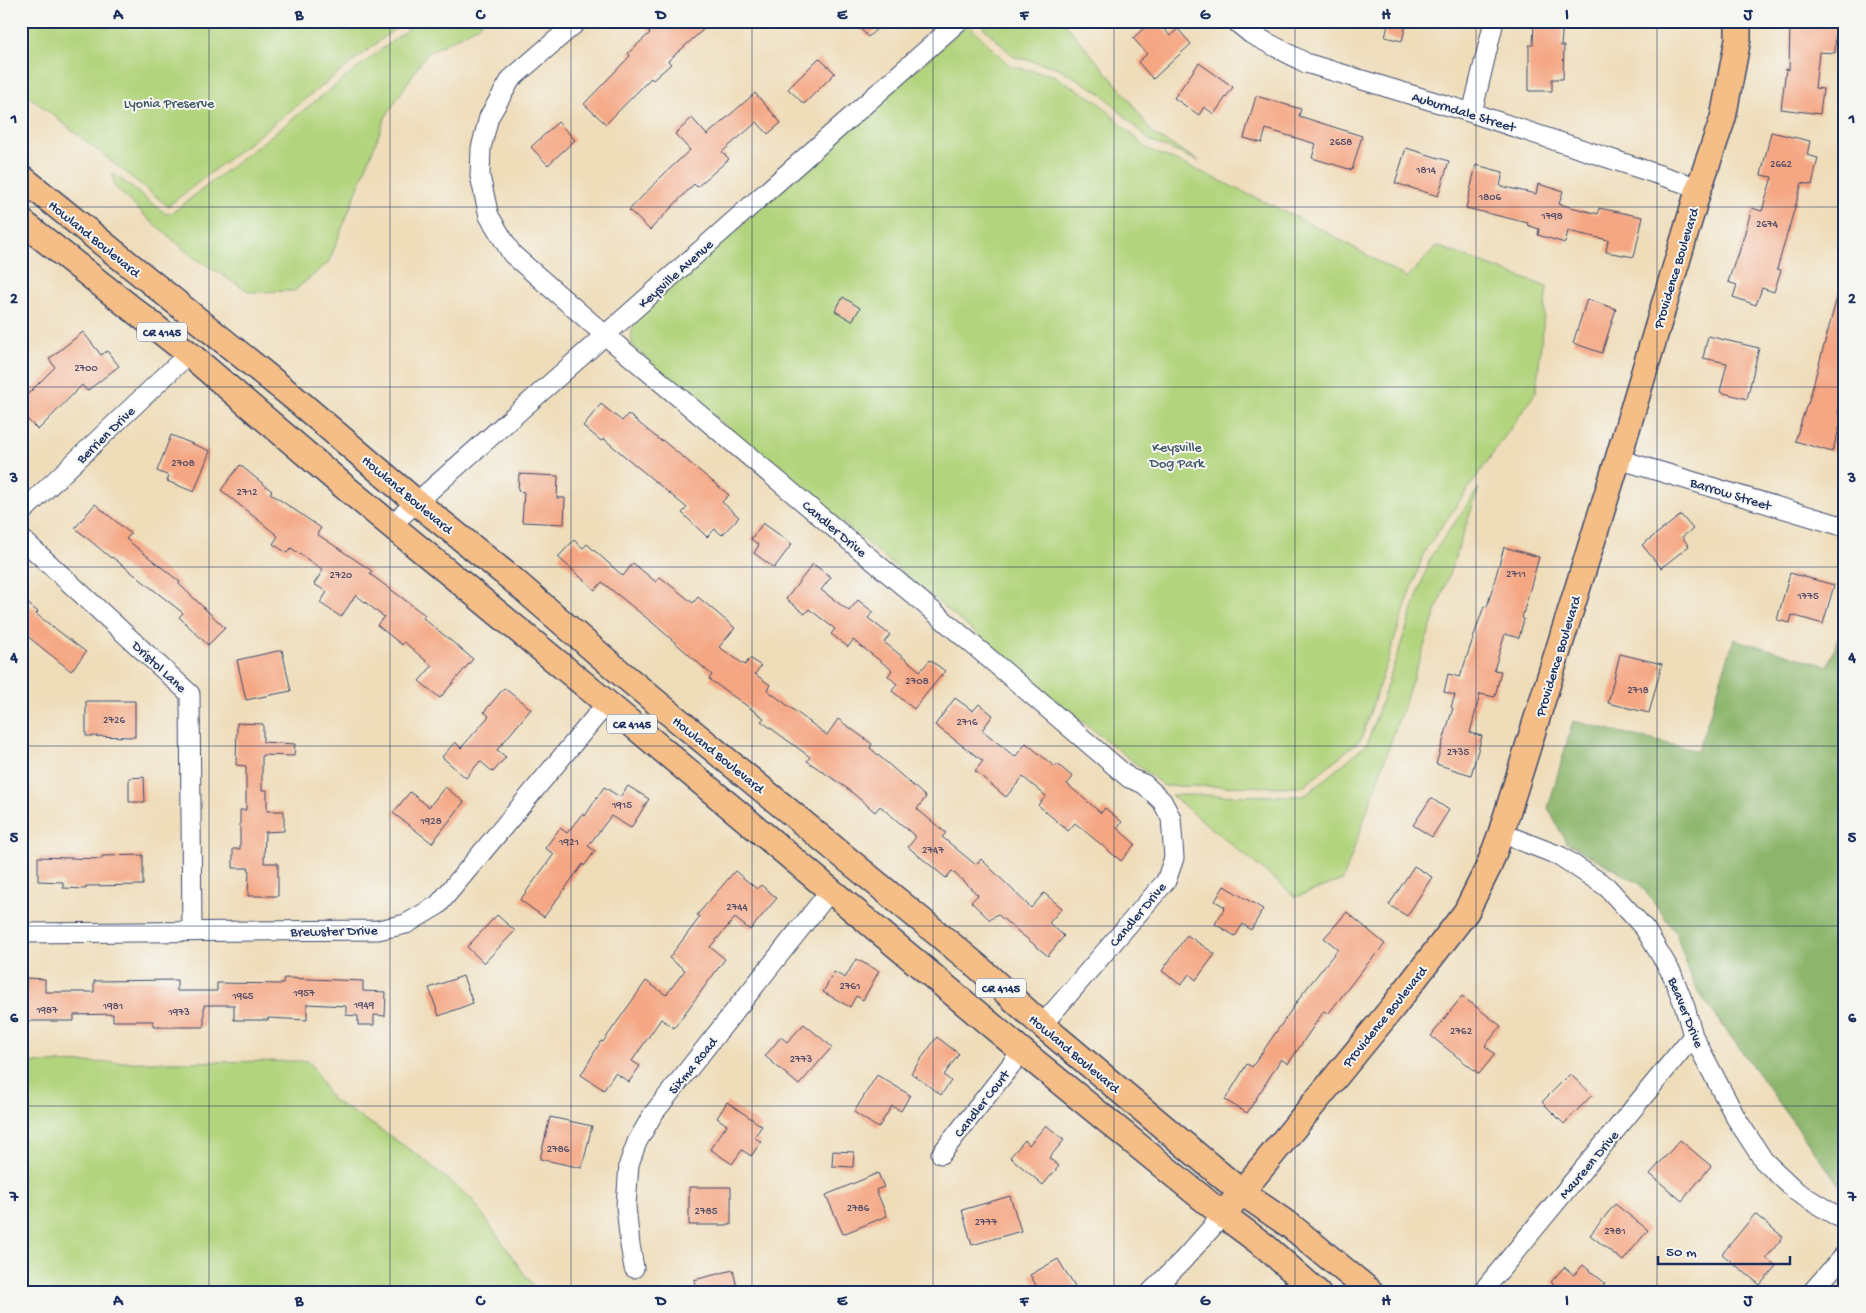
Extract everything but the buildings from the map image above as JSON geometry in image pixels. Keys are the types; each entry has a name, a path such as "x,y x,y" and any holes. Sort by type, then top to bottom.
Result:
{"main road":[{"name":"Providence Boulevard","path":"1223,1215 1394,1007 1466,912 1489,866 1618,459 1699,188 1723,118 1738,39 1738,21"},
{"name":"Howland Boulevard","path":"21,177 293,397 416,502 977,966 1042,1025 1241,1192 1292,1227 1371,1292"},
{"name":"CR 4145","path":"21,221 188,353 391,525 1022,1051 1223,1215 1266,1247 1317,1292"}],"street":[{"name":"Candler Drive","path":"578,21 511,79 489,117 480,148 480,176 489,216 512,254 605,335 1129,778 1144,784 1162,801 1171,818 1174,858 1166,881 1042,1025"},
{"name":"Keysville Avenue","path":"391,525 959,21"},
{"name":"Auburndale Street","path":"1235,21 1251,34 1306,62 1472,113 1699,188"},
{"path":"1472,113 1494,21"},
{"name":"Berrien Drive","path":"21,513 188,353"},
{"name":"Barrow Street","path":"1618,459 1845,527"},
{"name":"Dristol Lane","path":"21,538 190,694 192,932"},
{"name":"Brewster Drive","path":"21,933 378,930 406,924 438,904 608,704"},
{"name":"Beaver Drive","path":"1501,833 1560,856 1607,887 1645,929 1672,974 1694,1036 1736,1118 1764,1162 1797,1192 1845,1221"},
{"name":"Sixma Road","path":"634,1268 626,1206 628,1164 637,1142 653,1114 830,890"},
{"name":"Maureen Drive","path":"1482,1292 1694,1036"},
{"name":"Candler Court","path":"941,1154 1022,1051"},
{"path":"1151,1292 1183,1260 1223,1215"},
{"path":"1812,1292 1845,1254"}],"green space":[{"name":"Lyonia Preserve","path":"21,21 405,21 168,206 21,90"},
{"path":"418,21 483,21 479,26 426,54 386,116 329,262 294,291 250,292 193,257 145,216 114,186 113,173 166,214 172,213"},
{"path":"977,21 1063,21 1128,98 1153,134 1199,161 1150,141 1101,93 1057,67 1014,57"},
{"name":"Keysville Dog Park","path":"968,24 1010,66 1053,75 1097,101 1146,148 1204,173 1321,229 1407,278 1437,246 1547,287 1536,392 1424,552 1361,739 1302,787 1164,786 1078,718 679,387 633,346 631,337 634,321"},
{"path":"1479,488 1343,880 1296,897 1171,795 1302,796 1307,794 1367,744 1431,556"},
{"path":"1845,619 1845,1193 1694,986 1676,933 1640,884 1566,842 1548,808 1573,721 1698,751 1734,639 1828,666"},
{"path":"309,1061 331,1099 419,1156 471,1198 537,1292 21,1292 21,1063"}]}
